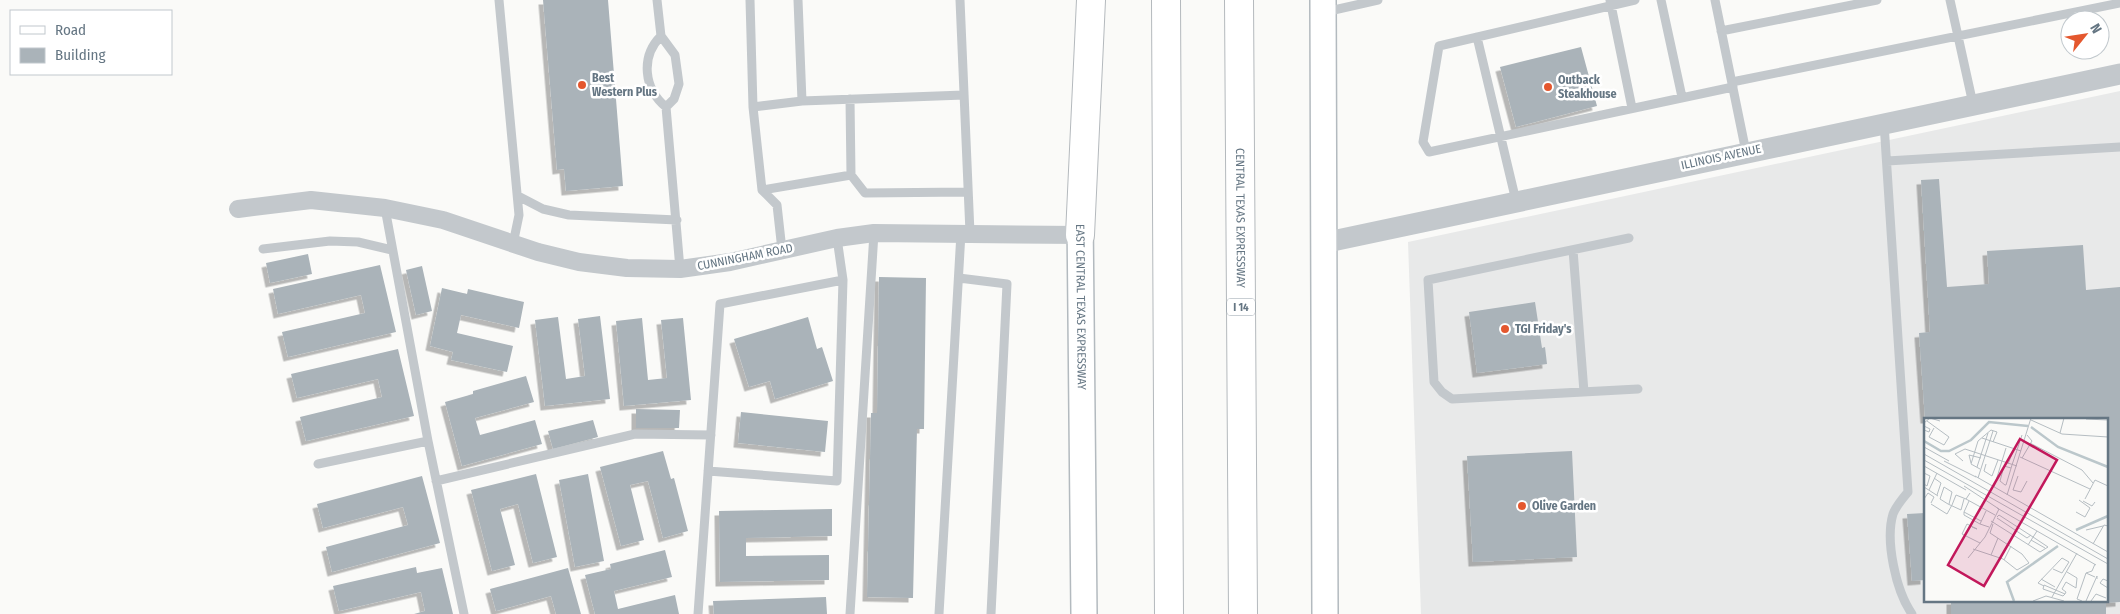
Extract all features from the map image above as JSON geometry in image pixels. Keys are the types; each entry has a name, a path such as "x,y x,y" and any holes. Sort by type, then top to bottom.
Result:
{"highway":[{"path":"1080,235 1091,0"},
{"path":"1166,0 1169,614"},
{"name":"CENTRAL TEXAS EXPRESSWAY","path":"1239,0 1242,614"}],"main road":[{"name":"EAST CENTRAL TEXAS EXPRESSWAY","path":"1078,0 1084,614"},
{"path":"1323,6 1322,243 1325,614"}],"street":[{"name":"ILLINOIS AVENUE","path":"1322,243 2120,74"},
{"name":"CUNNINGHAM ROAD","path":"238,209 311,200 385,208 443,220 513,244 579,262 628,268 680,269 730,262 837,238 874,233 1080,235"}],"lane":[{"path":"500,0 520,215 513,244"},
{"path":"657,0 661,36 675,55 679,84 674,99 666,108"},
{"path":"750,0 753,107 762,190 777,205 782,250"},
{"path":"798,0 802,102"},
{"path":"939,614 958,278 966,233 967,192 960,0"},
{"path":"1323,6 1378,0"},
{"path":"1635,0 1611,3 1439,46 1423,142 1429,152 1682,98 1732,84 2120,3"},
{"path":"1661,0 1682,98"},
{"path":"1715,0 1746,152"},
{"path":"1722,31 1877,0"},
{"path":"1950,0 1973,105"},
{"path":"1611,3 1632,108"},
{"path":"661,36 653,44 646,60 650,87 655,98 666,108 680,269"},
{"path":"1477,37 1499,137 1516,201"},
{"path":"753,107 850,99 964,95"},
{"path":"850,99 851,175 865,193 967,192"},
{"path":"1884,123 1908,492 1894,512 1890,530 1897,586 1912,614"},
{"path":"1887,161 2120,148"},
{"path":"762,190 851,175"},
{"path":"518,196 543,209 569,215 677,220"},
{"path":"385,208 428,441 464,614"},
{"path":"850,614 874,233"},
{"path":"708,471 837,481 843,280 837,238"},
{"path":"1629,238 1428,280 1434,382 1442,392 1452,399 1638,389"},
{"path":"263,249 330,241 358,242 392,250"},
{"path":"1573,250 1584,392"},
{"path":"958,278 1007,284 990,614"},
{"path":"698,614 720,304 843,280"},
{"path":"436,481 635,434 710,435"},
{"path":"318,464 428,441"}],"shaded area":[{"path":"2120,91 2120,614 1421,614 1408,242"}],"building":[{"name":"Best Western Plus","path":"543,0 608,0 623,186 566,191 564,169 557,170"},
{"name":"Outback Steakhouse","path":"1581,47 1597,106 1516,127 1500,67"},
{"path":"1939,179 1947,287 1989,284 1987,251 2083,245 2086,290 2120,287 2120,602 2106,603 2106,614 1951,614 1951,602 2108,602 2108,418 1925,418 1919,333 1930,332 1921,180"},
{"path":"308,254 312,274 270,283 266,263"},
{"path":"380,265 396,332 288,357 282,332 365,313 361,295 278,314 273,289"},
{"path":"422,266 432,311 416,315 406,270"},
{"path":"879,277 926,278 924,429 917,429 913,598 867,597 871,413 877,413"},
{"path":"442,288 467,294 468,289 524,302 519,328 461,315 457,333 513,346 507,372 451,360 453,352 430,346"},
{"name":"TGI Friday's","path":"1535,302 1542,348 1545,347 1547,364 1477,373 1469,312"},
{"path":"600,316 610,399 545,406 535,320 558,317 566,379 585,376 578,319"},
{"path":"808,317 817,349 822,347 833,381 775,399 770,381 749,387 734,339"},
{"path":"642,318 648,380 667,378 661,320 683,318 691,400 624,406 616,321"},
{"path":"398,349 414,416 306,441 300,417 382,397 378,379 297,398 291,374"},
{"path":"526,376 534,402 475,418 480,435 535,420 542,444 462,466 445,402 473,394 473,391"},
{"path":"636,409 680,410 679,428 636,428"},
{"path":"741,412 828,421 825,452 738,443"},
{"path":"593,420 598,437 553,449 548,431"},
{"path":"663,451 671,479 674,478 688,531 663,538 648,481 630,485 644,540 621,546 600,467"},
{"name":"Olive Garden","path":"1572,451 1577,557 1473,562 1467,456"},
{"path":"536,474 557,557 533,563 518,504 500,509 515,565 492,571 471,490"},
{"path":"588,474 604,561 575,567 559,480"},
{"path":"422,476 440,543 332,572 326,547 408,525 403,507 323,528 317,504"},
{"path":"832,509 832,536 746,538 746,556 829,555 829,580 720,582 719,511"},
{"path":"1924,513 1924,580 1912,581 1907,514"},
{"path":"665,550 672,577 614,591 618,609 675,595 679,614 595,614 585,575 611,569 610,564"},
{"path":"416,567 417,573 442,568 453,614 414,614 425,611 421,592 339,611 333,586"},
{"path":"568,568 581,614 556,614 551,596 496,611 490,589"},
{"path":"826,597 827,614 714,614 713,601"}],"place":[{"name":"Best Western Plus","path":"582,85"},
{"name":"Outback Steakhouse","path":"1548,87"},
{"name":"TGI Friday's","path":"1505,329"},
{"name":"Olive Garden","path":"1522,506"}]}
